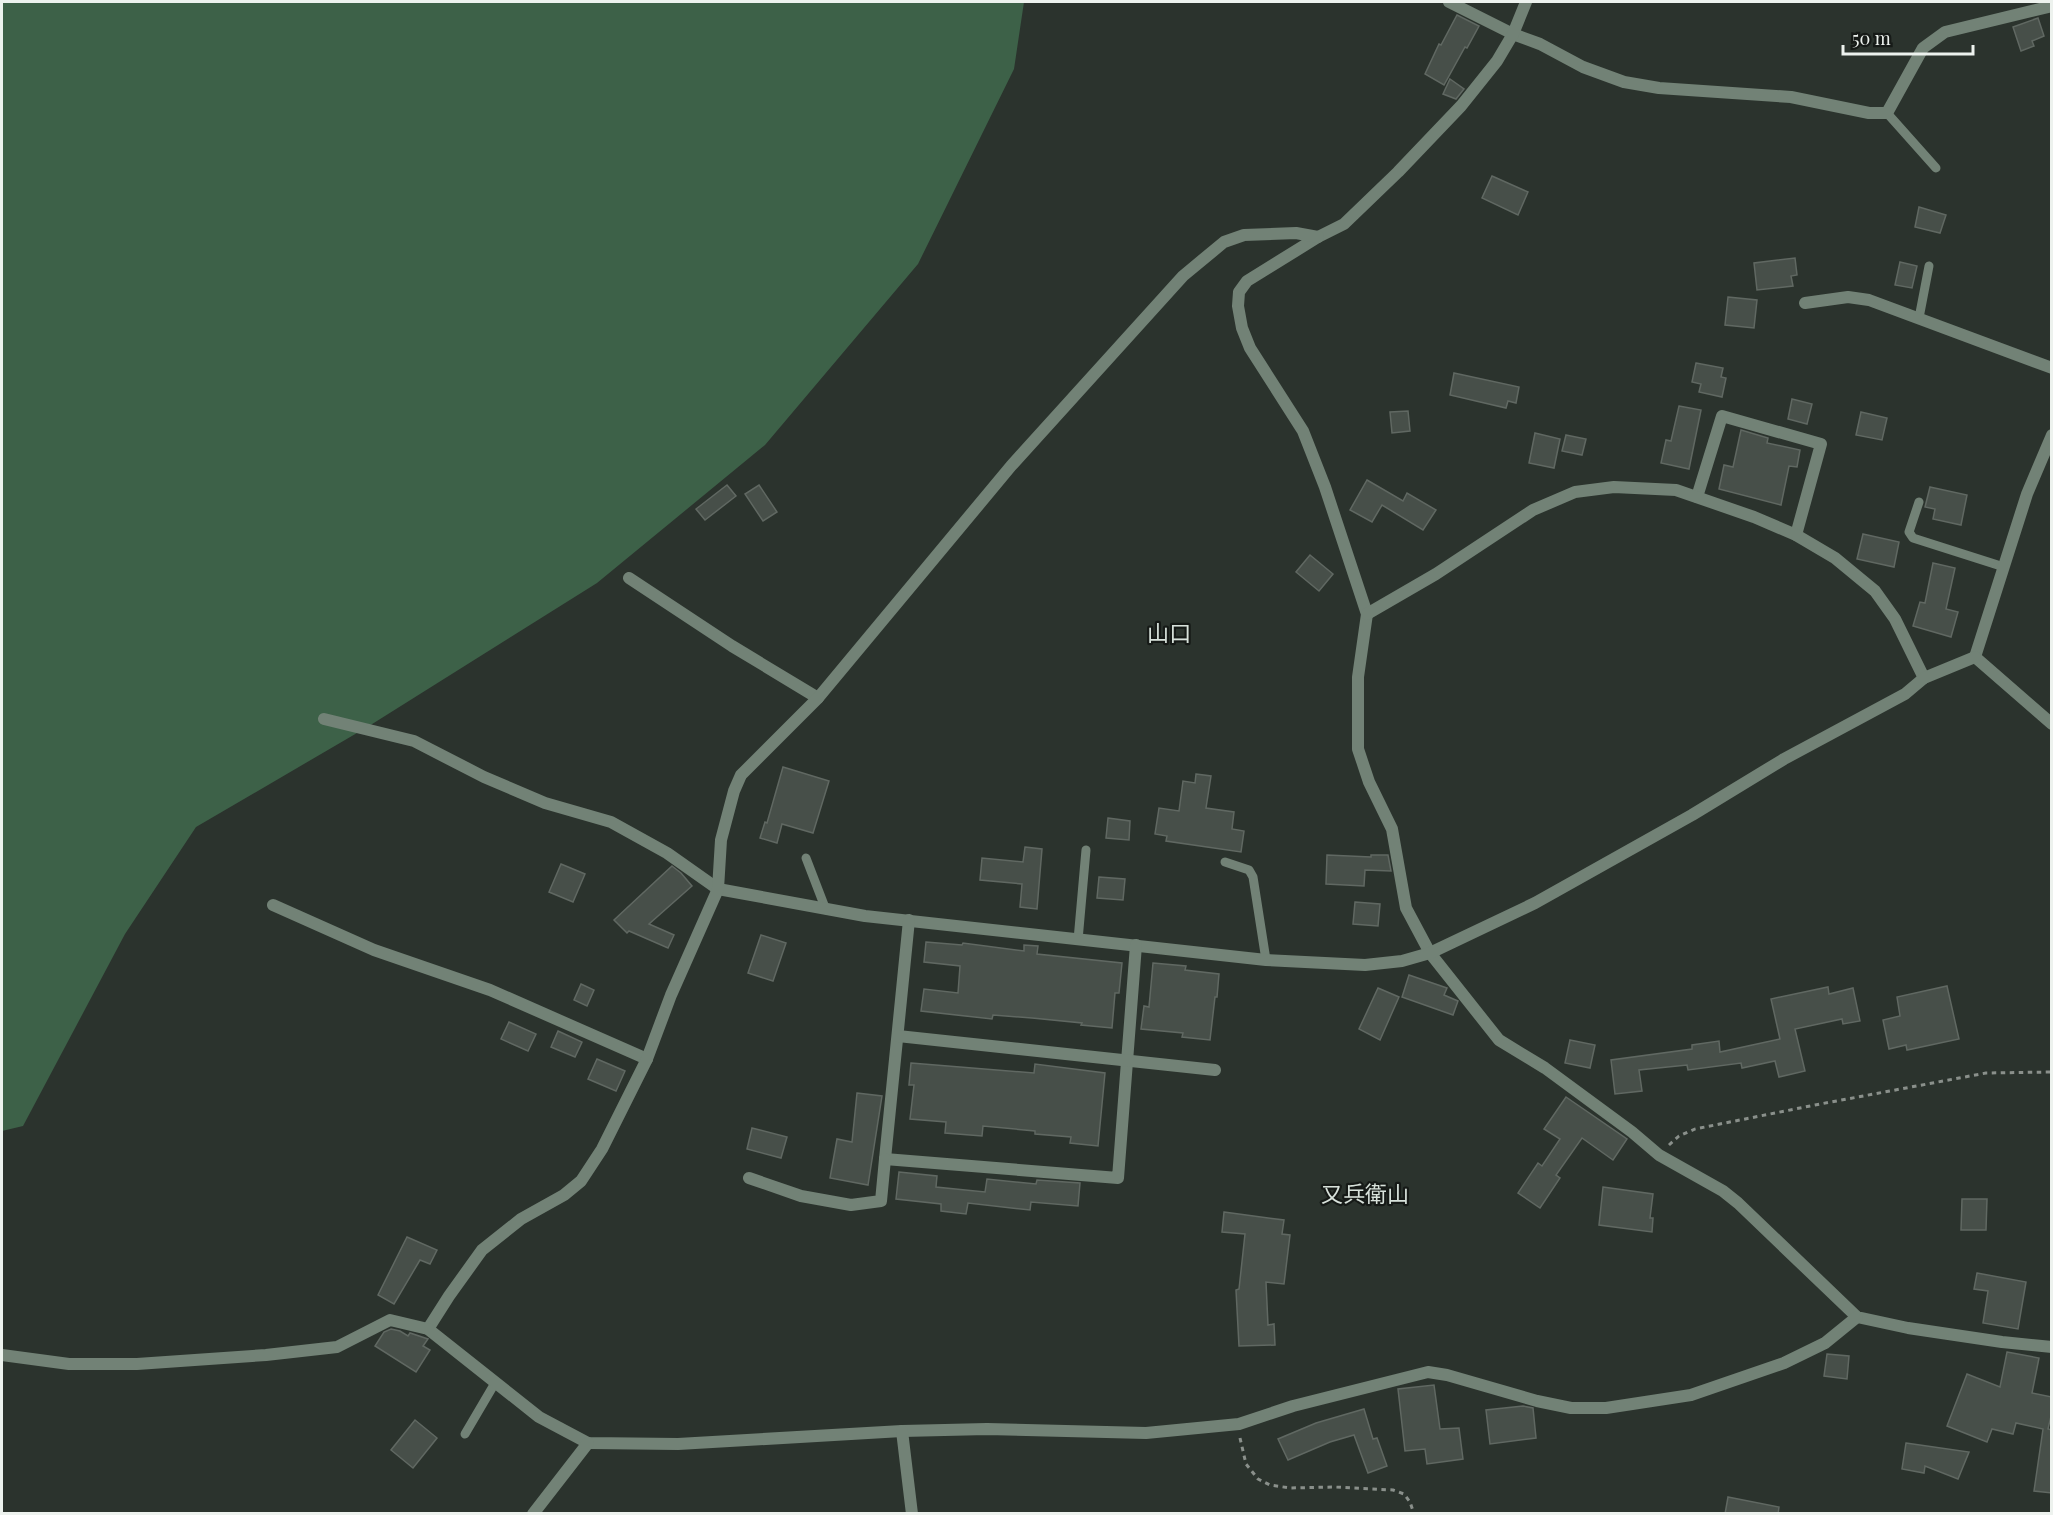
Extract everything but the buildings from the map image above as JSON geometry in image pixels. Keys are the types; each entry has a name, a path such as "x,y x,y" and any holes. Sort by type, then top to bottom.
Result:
{"street":[{"path":"1449,2 1513,34 1540,44 1583,68 1624,82 1659,88 1791,97 1869,113 1887,113 1923,48 1945,32 2051,9"},
{"path":"1526,2 1513,34 1497,61 1461,106 1398,172 1344,224 1318,237 1247,281 1239,292 1238,306 1242,328 1250,348 1303,430 1368,614 1358,677 1358,749 1369,782 1392,829 1406,908 1430,953 1499,1040 1545,1068 1632,1132 1659,1155 1723,1191 1857,1317 1908,1328 2052,1347"},
{"path":"428,1329 482,1250 521,1219 564,1195 581,1181 603,1149 647,1059 671,995 718,889 721,840 734,791 741,776 818,698 1011,466 1183,276 1224,242 1244,235 1296,233 1318,237"},
{"path":"1805,303 1848,297 1869,300 2052,368"},
{"path":"1696,497 1722,416 1821,444 1796,535"},
{"path":"324,719 414,741 484,777 545,802 611,822 667,853 718,889 826,910 1266,960 1365,965 1402,961 1430,953 1556,891 1692,815 1784,759 1905,694 1924,678 1975,657 2027,494 2052,435"},
{"path":"1368,614 1436,574 1533,510 1575,492 1614,487 1676,490 1796,535 1834,558 1875,591 1895,619 1924,678"},
{"path":"628,578 732,646 818,698"},
{"path":"1975,657 2052,724"},
{"path":"273,905 374,950 490,990 647,1059"},
{"path":"748,1178 801,1196 851,1205 881,1200 909,920"},
{"path":"885,1159 1118,1178 1136,945"},
{"path":"898,1036 1215,1070"},
{"path":"2,1355 69,1364 171,1362 337,1347 390,1320 428,1329 539,1417 588,1443 678,1444 902,1431 987,1429 1146,1433 1239,1424 1293,1406 1428,1372 1571,1408 1606,1408 1691,1395 1784,1363 1825,1343 1857,1317"},
{"path":"902,1431 912,1514"},
{"path":"533,1514 588,1443"}],"lane":[{"path":"1887,113 1936,168"},
{"path":"1919,318 1929,266"},
{"path":"1919,502 1909,532 1913,538 2004,567"},
{"path":"1078,940 1086,850"},
{"path":"806,858 826,910"},
{"path":"1225,862 1249,870 1253,877 1266,960"},
{"path":"465,1434 495,1383"}],"path":[{"path":"1659,1155 1679,1136 1695,1129 1986,1073 2052,1072"},
{"path":"1239,1424 1241,1449 1246,1464 1258,1479 1270,1485 1290,1488 1334,1487 1393,1490 1404,1494 1414,1514"}],"green space":[{"path":"2,2 1024,2 1014,69 918,264 765,445 597,583 369,726 196,827 125,934 23,1126 2,1131"}],"district":[{"name":"山口","path":"1169,633"},
{"name":"又兵衛山","path":"1365,1194"}]}
